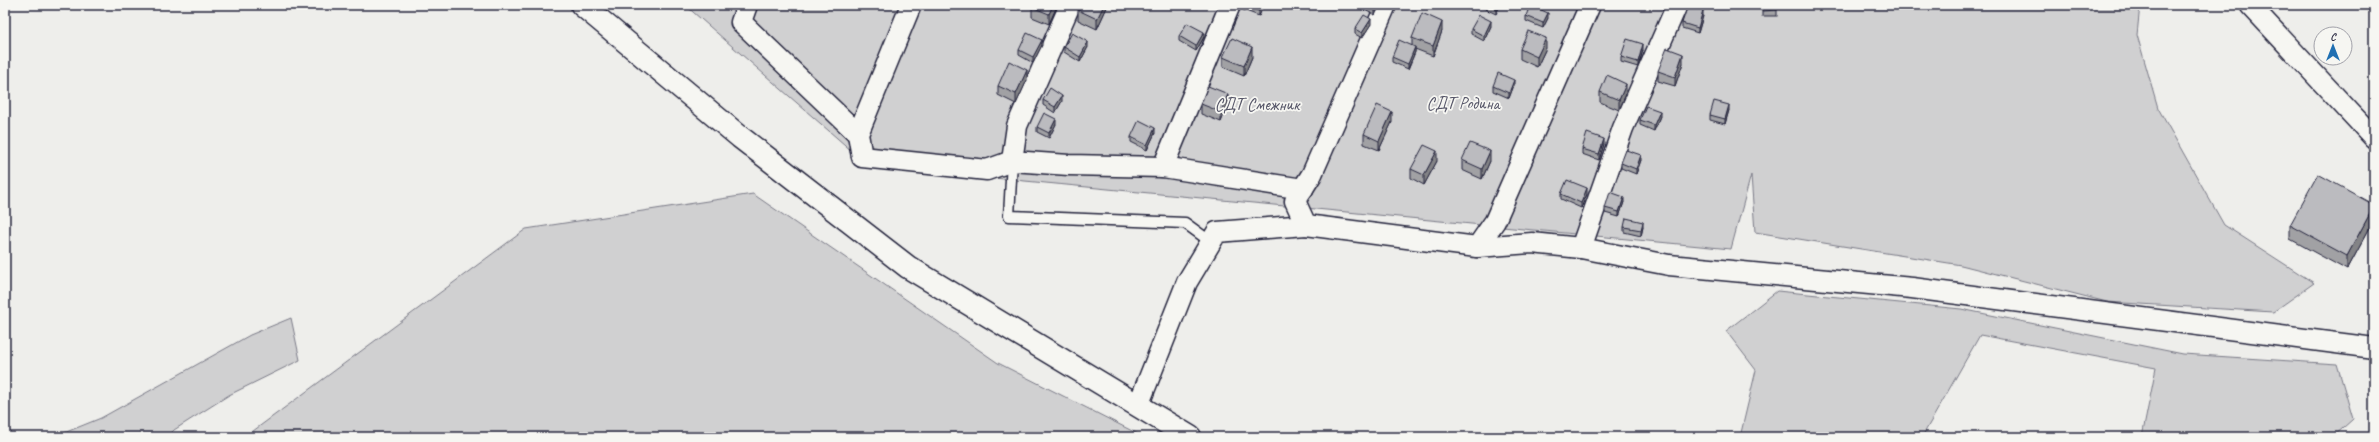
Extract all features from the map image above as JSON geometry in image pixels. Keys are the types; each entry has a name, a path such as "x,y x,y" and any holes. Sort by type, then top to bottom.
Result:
{"street":[{"path":"582,5 740,137 908,268 1190,437"},
{"path":"747,5 741,22 858,134"},
{"path":"911,5 858,134 862,158 987,170 1012,161 1069,165 1163,167 1303,189"},
{"path":"1012,161 1017,126 1070,5"},
{"path":"1163,167 1230,5"},
{"path":"1306,225 1295,201 1312,174 1386,5"},
{"path":"1477,247 1496,221 1590,5"},
{"path":"1581,248 1623,128 1677,5"},
{"path":"2250,5 2374,138"},
{"path":"1138,406 1188,282 1217,232 1306,225 1477,247 1532,243 1581,248 1669,265 1912,288 2374,348"}],"lane":[{"path":"1012,161 1009,216 1185,223 1211,242"}],"green space":[{"path":"685,5 2140,5 2137,35 2158,108 2224,225 2314,283 2273,312 2107,302 1961,265 1755,232 1751,175 1731,249 869,166"},
{"path":"753,194 998,363 1144,437 245,437 526,229"},
{"path":"1777,291 1961,309 2183,354 2337,364 2353,419 2333,437 2142,437 2156,368 1980,335 1922,437 1740,437 1756,370 1726,331"},
{"path":"291,318 300,360 229,395 174,430 167,437 54,437 101,418 250,335"}],"building":[{"path":"1033,5 1053,5 1049,14 1032,7"},
{"path":"1080,5 1104,5 1097,19 1078,10"},
{"path":"1244,5 1262,5 1259,11"},
{"path":"1530,5 1548,13 1543,23 1526,16"},
{"path":"1688,5 1703,10 1698,28 1682,23"},
{"path":"1762,5 1777,5 1777,10 1762,11"},
{"path":"1422,13 1442,22 1433,46 1412,38"},
{"path":"1364,15 1371,19 1362,33 1355,29"},
{"path":"1479,15 1491,21 1484,36 1471,29"},
{"path":"1187,23 1204,32 1196,46 1179,36"},
{"path":"1528,31 1546,38 1537,57 1520,49"},
{"path":"1027,33 1042,40 1033,57 1019,50"},
{"path":"1072,33 1088,42 1080,57 1064,47"},
{"path":"1232,38 1252,47 1244,66 1223,57"},
{"path":"1627,39 1643,44 1638,62 1621,57"},
{"path":"1399,40 1415,47 1408,64 1392,57"},
{"path":"1667,48 1683,54 1675,77 1658,71"},
{"path":"1009,61 1027,70 1016,94 998,86"},
{"path":"1498,73 1514,80 1509,93 1493,86"},
{"path":"1607,75 1626,84 1619,100 1600,92"},
{"path":"1208,86 1228,94 1221,112 1201,104"},
{"path":"1050,88 1062,96 1055,107 1043,100"},
{"path":"1714,101 1729,105 1725,119 1710,115"},
{"path":"1377,105 1392,112 1379,141 1364,134"},
{"path":"1646,106 1660,111 1654,125 1640,120"},
{"path":"1044,113 1056,119 1049,133 1037,127"},
{"path":"1139,120 1155,128 1147,145 1131,137"},
{"path":"1587,133 1604,139 1599,154 1582,149"},
{"path":"1470,143 1490,151 1482,169 1462,160"},
{"path":"1424,145 1437,151 1424,175 1411,169"},
{"path":"1626,150 1641,155 1636,169 1621,163"},
{"path":"2318,174 2374,205 2347,256 2290,225"},
{"path":"1567,180 1587,188 1581,203 1561,194"},
{"path":"1610,192 1624,197 1619,212 1605,208"},
{"path":"1626,218 1643,222 1641,230 1624,227"}],"park label":[{"name":"СДТ Родина","path":"1463,103"},
{"name":"СДТ Смежник","path":"1257,104"}]}
